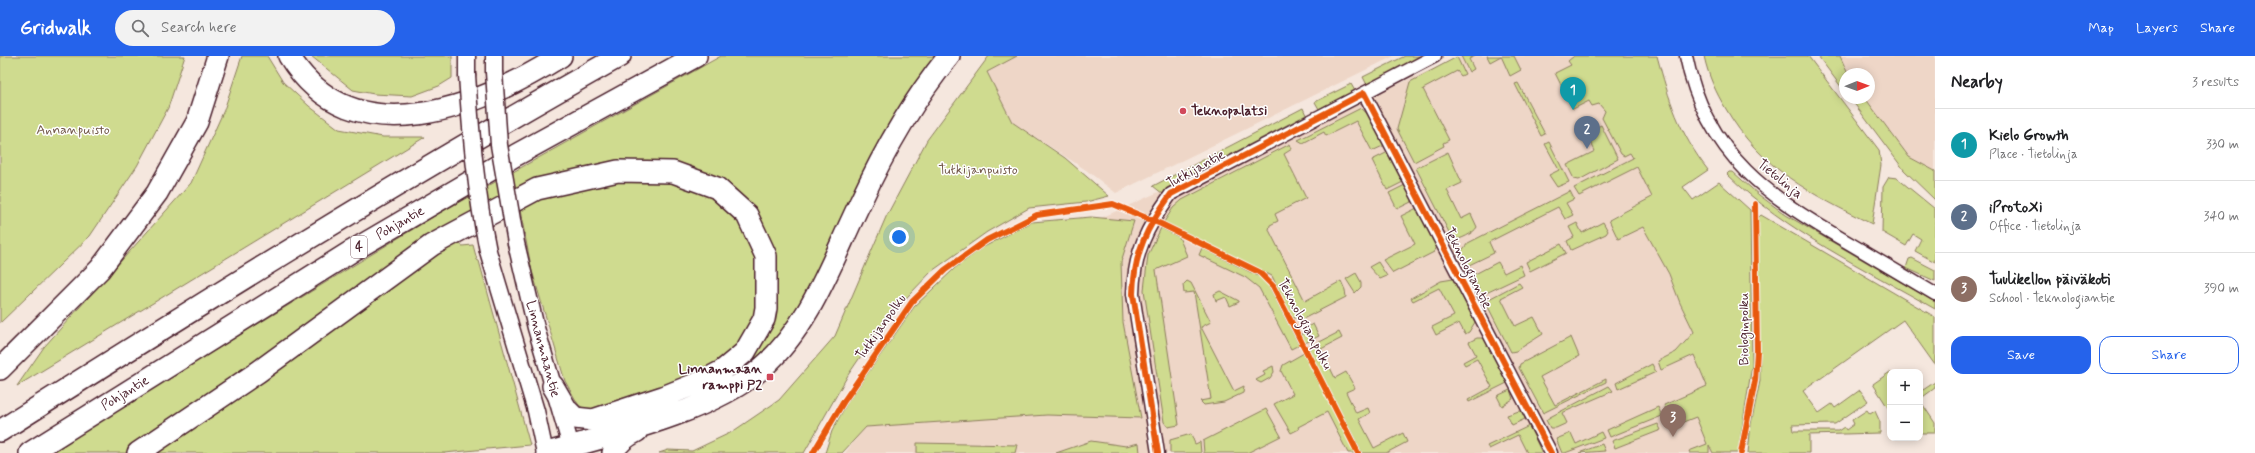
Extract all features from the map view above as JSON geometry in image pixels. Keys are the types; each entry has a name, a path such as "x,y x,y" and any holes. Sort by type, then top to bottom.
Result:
{"highway":[{"path":"0,370 100,269 157,193 196,122 218,56"},
{"path":"289,56 298,70 326,94 354,109 386,116 420,115 458,106 508,86 561,56"},
{"name":"4","path":"0,431 244,277 509,118 620,56"},
{"name":"Pohjantie","path":"30,453 352,251 516,155 696,56"},
{"path":"546,453 572,450 698,405 738,385 762,369 793,334 820,291 879,165 914,105 949,56"},
{"path":"138,453 258,372 432,245 537,189 618,171 673,172 717,188 747,215 766,256 766,308 764,319 745,352 722,371 705,380 664,397 593,420 575,418 566,410 552,386"},
{"path":"612,453 628,435 658,420"}],"main road":[{"name":"Linnanmaantie","path":"467,56 472,151 479,207 488,252 536,412 546,453"},
{"name":"Linnanmaantie","path":"494,56 499,145 516,243 536,328 572,450"}],"street":[{"name":"Tutkijantie","path":"1158,453 1133,294 1137,254 1152,220 1171,194 1435,56"},
{"name":"Tietolinja","path":"1686,56 1696,97 1709,124 1732,157 1745,171 1801,215 1935,294"},
{"name":"Teknologiantie","path":"1364,93 1550,453"},
{"name":"Tietolinja","path":"1908,279 1935,284"}],"shaded area":[{"path":"1017,56 1394,56 1116,193 1086,170 1012,122 987,72"},
{"path":"1461,56 1580,56 1653,197 1609,219 1643,226 1669,274 1680,303 1695,333 1676,352 1658,361 1661,370 1694,355 1707,386 1664,405 1696,417 1707,444 1709,444 1713,453 845,453 865,427 1072,231"},
{"path":"1840,56 1935,56 1935,171 1909,157 1869,104 1875,104 1875,68 1845,68"}],"green space":[{"name":"Annanpuisto","path":"0,56 185,56 168,108 137,166 90,236 0,323"},
{"path":"242,56 267,56 283,82 309,106 339,129 383,137 425,137 17,386 44,347 191,183 224,110"},
{"path":"311,56 452,56 452,78 439,86 412,96 374,94 353,90"},
{"path":"721,56 939,56 792,326 745,376 681,407 679,400 755,345 765,233 680,168 518,192 125,453 52,453 109,415 436,215"},
{"name":"Tutkijanpuisto","path":"989,56 1017,56 987,72 1012,122 1065,158 1109,196 1086,202 1029,208 987,232 932,271 887,318 848,375 804,453 659,453 668,450 692,451 732,432 779,400 835,336 886,217 927,140"},
{"path":"1405,56 1424,56 1367,85 1363,77"},
{"path":"1461,56 1475,56 1469,59 1474,69 1469,72"},
{"path":"1487,56 1501,56 1490,62"},
{"path":"1501,56 1514,56 1521,70 1510,76"},
{"path":"1574,56 1657,56 1676,116 1689,143 1708,170 1683,187 1693,200 1719,182 1750,210 1752,365 1738,453 1713,453 1709,445 1709,453 1690,453 1689,451 1707,444 1696,417 1673,426 1664,405 1707,386 1694,355 1661,370 1658,361 1676,352 1694,332 1680,303 1669,274 1643,227 1618,239 1609,220 1652,197 1637,167 1579,196 1574,188 1633,158 1630,153 1624,156 1621,154 1602,118 1605,111 1599,104 1592,106 1589,101 1573,109 1555,73 1571,65 1568,61"},
{"path":"1704,56 1808,56 1839,97 1839,104 1844,104 1879,150 1881,165 1872,224 1808,190 1771,164 1740,130 1722,103 1710,77"},
{"path":"1818,56 1840,56 1845,68 1839,68 1839,84"},
{"path":"1457,57 1465,74 1461,76 1457,71 1423,89 1449,140 1443,143 1444,146 1414,162 1397,129 1410,82"},
{"path":"1518,83 1545,134 1541,136 1515,84"},
{"path":"1351,84 1355,91 1319,109 1315,102"},
{"path":"1854,104 1869,104 1909,157 1935,171 1935,200 1904,170"},
{"path":"1303,108 1306,115 1186,178 1163,194 1153,186"},
{"path":"1361,108 1370,116 1385,145 1372,151 1356,121 1326,136 1324,132 1303,143 1298,140"},
{"path":"1601,125 1618,159 1579,180 1574,179 1567,165 1595,151 1586,133"},
{"path":"1549,142 1569,182 1557,187 1549,175 1559,170 1545,144"},
{"path":"1290,144 1292,149 1284,154 1306,198 1275,214 1278,221 1270,225 1269,230 1305,301 1341,281 1346,297 1301,320 1292,317 1272,276 1164,222 1173,208 1182,200"},
{"path":"1388,152 1403,182 1387,190 1372,160"},
{"path":"1448,152 1462,183 1447,190 1461,219 1471,214 1477,227 1473,232 1466,236 1453,240 1416,168"},
{"path":"1729,172 1733,172 1759,195 1786,215 1935,302 1935,309 1826,248 1774,214 1727,174"},
{"path":"1889,177 1897,178 1935,209 1935,262 1915,251 1921,239 1913,234 1906,246 1882,232 1883,187"},
{"path":"619,179 671,181 717,198 740,217 758,260 756,310 747,334 734,350 715,365 602,412 585,410 578,404 565,381 532,271 519,205 556,193"},
{"path":"1405,185 1413,201 1397,209 1389,193"},
{"path":"1570,191 1574,199 1566,203 1573,215 1565,219 1558,207 1489,242 1494,253 1467,266 1460,253 1468,243"},
{"path":"1417,208 1437,247 1434,252 1393,273 1383,260 1415,244 1401,216"},
{"path":"1761,215 1935,317 1935,365 1903,320 1803,391 1819,413 1832,404 1835,408 1860,390 1868,401 1835,424 1792,425 1793,431 1838,431 1844,427 1846,430 1854,424 1852,420 1867,410 1870,414 1875,411 1880,422 1880,433 1809,435 1809,453 1748,453 1751,424 1760,381 1758,218"},
{"path":"1091,217 1134,221 1121,262 1123,322 1141,418 1047,415 866,427 842,453 825,453 832,431 847,403 914,307 955,268 982,248 1032,222"},
{"path":"1603,222 1608,231 1606,234 1571,250 1567,241 1574,237 1569,227 1577,223 1582,233"},
{"path":"1161,228 1179,237 1187,256 1156,270 1179,425 1168,427 1164,422 1144,290 1148,255"},
{"path":"457,236 462,246 473,245 477,260 479,261 530,445 444,453 150,453"},
{"path":"1561,244 1566,253 1530,271 1526,262"},
{"path":"1202,248 1264,279 1299,345 1291,349 1259,288 1245,277 1199,255"},
{"path":"1912,258 1935,270 1935,281 1906,268 1909,259"},
{"path":"1378,262 1387,276 1380,279 1369,267"},
{"path":"1498,262 1504,273 1520,265 1524,275 1482,295 1473,278 1475,274"},
{"path":"1356,273 1361,282 1361,287 1355,293 1346,279"},
{"path":"1453,279 1475,322 1469,332 1465,334 1459,323 1436,335 1432,327 1454,316 1439,288 1413,301 1411,298 1441,281"},
{"path":"1187,281 1191,283 1211,322 1201,327 1234,391 1244,386 1243,393 1224,402 1204,405 1200,401 1211,399 1194,292 1184,293 1183,285"},
{"path":"1519,283 1522,287 1501,298 1515,326 1534,317 1543,334 1516,351 1511,352 1486,303 1487,300"},
{"path":"1220,291 1239,302 1230,306 1226,297 1216,301 1214,294"},
{"path":"1313,324 1319,336 1305,343 1302,336 1305,328"},
{"path":"1339,332 1342,338 1321,349 1335,378 1346,372 1355,388 1346,392 1356,413 1368,408 1370,413 1359,419 1374,448 1403,433 1407,442 1386,453 1362,453 1309,350 1310,347"},
{"path":"1571,337 1579,356 1540,377 1555,405 1606,379 1606,382 1543,413 1519,368 1520,364"},
{"path":"1477,338 1484,338 1507,383 1469,402 1468,400 1492,387 1477,359 1465,365 1463,362 1476,355 1469,342"},
{"path":"1304,353 1355,453 1348,453 1327,412 1298,427 1299,429 1291,433 1274,404 1293,394 1281,371 1283,365"},
{"path":"1652,364 1656,372 1618,389 1616,383"},
{"path":"1273,366 1274,372 1270,378 1261,383 1256,380 1265,375 1263,371"},
{"path":"1887,374 1887,406 1873,384"},
{"path":"1935,382 1935,388 1923,397 1923,390"},
{"path":"1609,386 1613,391 1562,413 1567,423 1556,428 1550,428 1546,420 1550,417"},
{"path":"1510,390 1513,399 1502,406 1497,396"},
{"path":"1923,405 1935,423 1935,433 1923,433"},
{"path":"1658,407 1662,416 1610,437 1607,430"},
{"path":"1266,409 1281,436 1247,453 1204,453 1203,441"},
{"path":"1519,411 1522,412 1525,419 1512,425 1507,415"},
{"path":"1658,424 1661,430 1615,448 1612,441"},
{"path":"1529,426 1542,453 1527,453 1518,435 1489,449 1487,446"},
{"path":"1601,432 1604,438 1565,453 1562,453 1556,439 1571,433 1576,444"},
{"path":"1191,434 1195,444 1200,442 1201,453 1170,453 1170,440"},
{"path":"1091,441 1126,446 1139,443 1140,453 1056,453"},
{"path":"917,443 1017,445 1015,453 917,453"},
{"path":"1602,444 1605,451 1579,453"}],"cycle path":[{"path":"1158,453 1133,294 1136,265 1139,253 1143,241 1155,218 1171,194 1364,93 1551,453"},
{"name":"Teknologianpolku","path":"813,453 844,401 912,302 945,270 987,240 1037,215 1113,204 1161,224 1259,272 1273,286 1358,453"},
{"name":"Biologinpolku","path":"1741,453 1755,381 1757,351 1755,204"}],"place":[{"name":"Kielo Growth","path":"1573,110"},
{"name":"Teknopalatsi","path":"1183,111"},
{"name":"iProtoXi","path":"1587,149"},
{"name":"Linnanmaan ramppi P2","path":"770,377"},
{"name":"Tuulikellon päiväkoti","path":"1673,437"}]}
